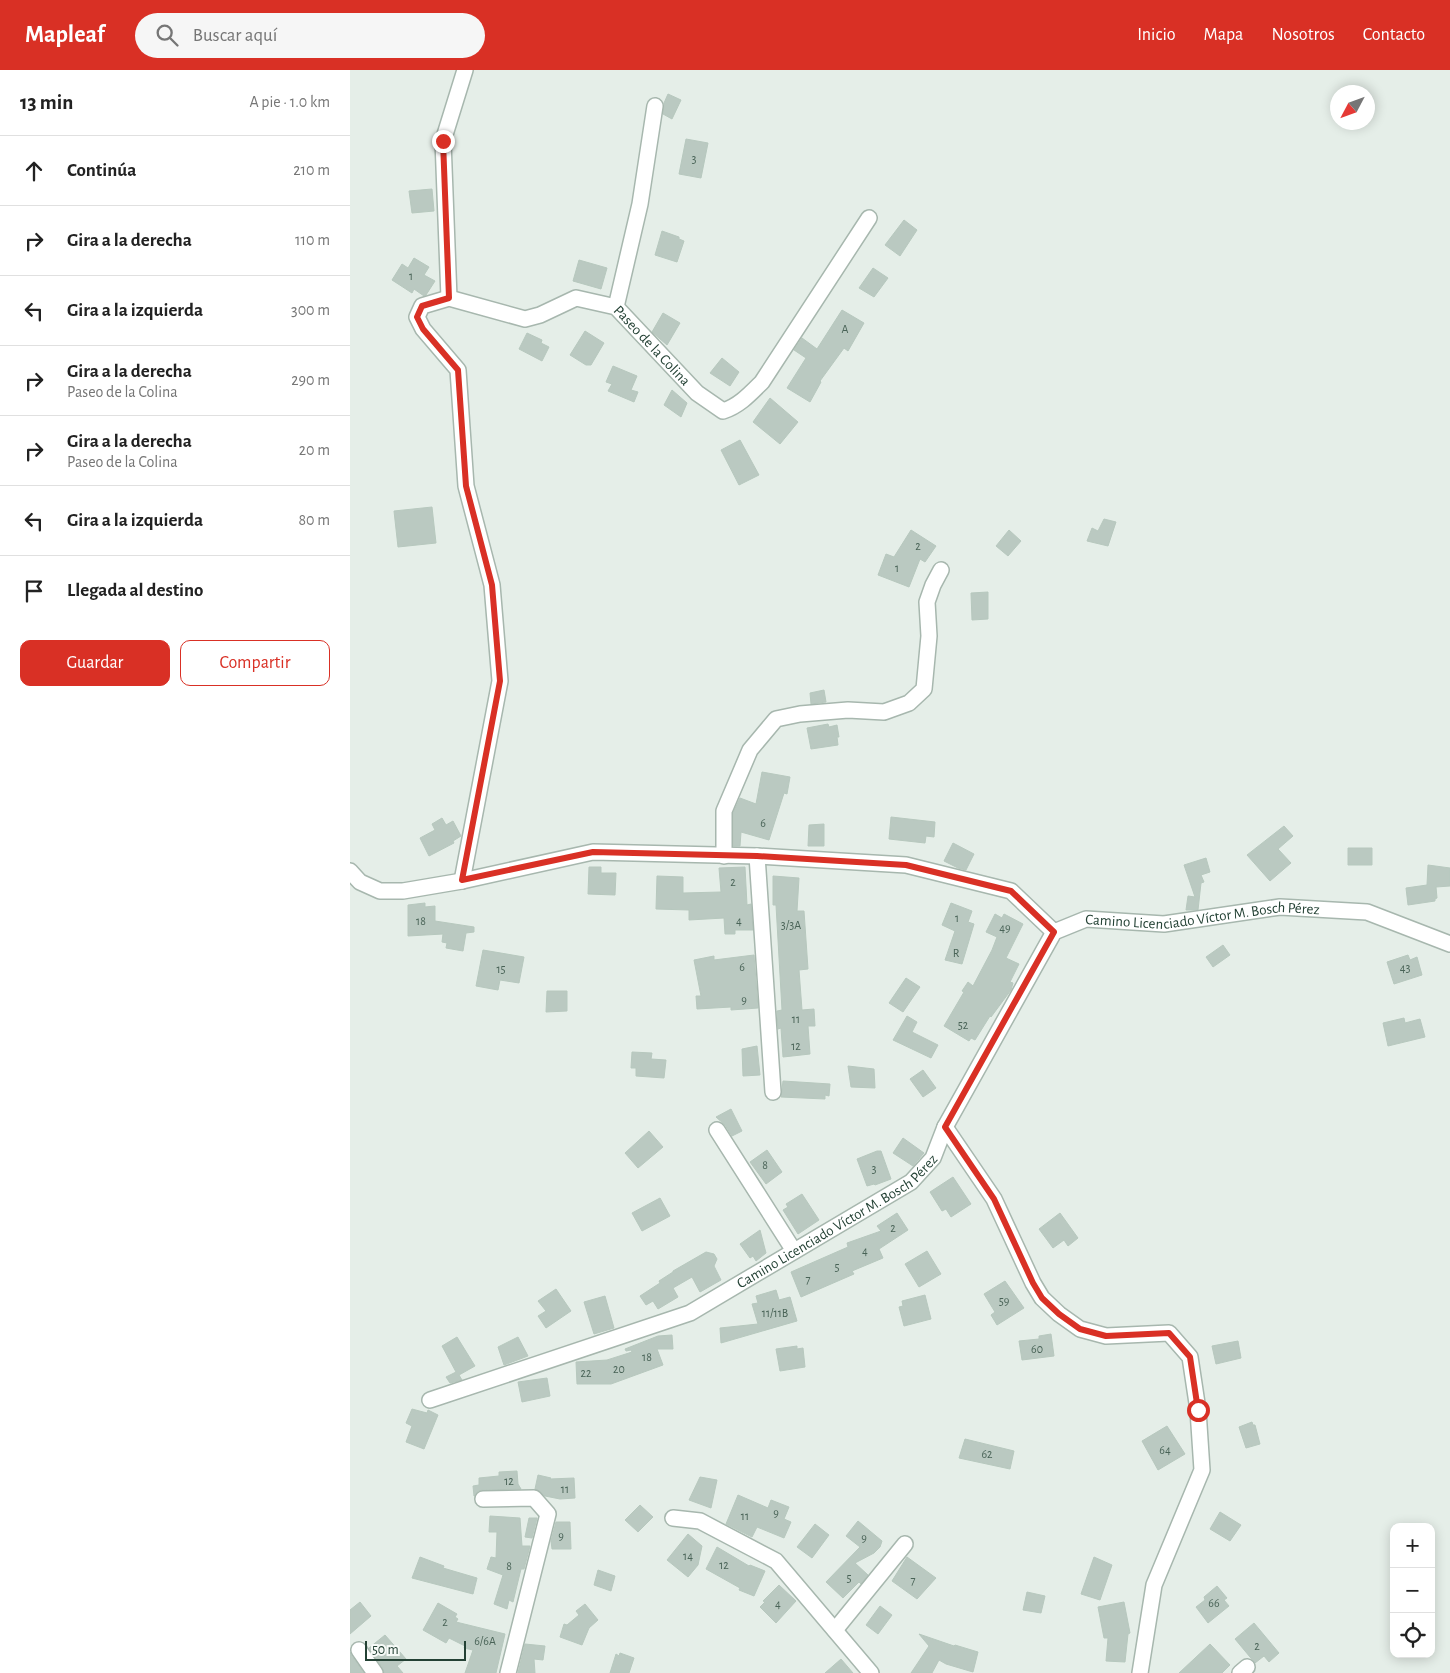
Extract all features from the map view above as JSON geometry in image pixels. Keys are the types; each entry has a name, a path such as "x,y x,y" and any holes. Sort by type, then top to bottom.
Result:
{"street":[{"path":"462,880 500,681 492,585 466,486 458,370 423,329 417,317 422,306 449,298 443,141 465,70"},
{"path":"616,307 640,204 655,106"},
{"name":"Paseo de la Colina","path":"449,298 525,319 540,315 576,298 616,307 697,393 723,411 733,408 748,397 762,382 869,218"},
{"path":"724,856 724,812 750,750 776,719 800,714 848,710 884,712 909,703 924,690 928,646 928,602 933,585 941,570"},
{"path":"350,871 360,882 380,891 403,892 593,852 757,856 906,865 1011,891 1054,932"},
{"path":"757,856 773,1092"},
{"name":"Camino Licenciado Víctor M. Bosch Pérez","path":"430,1400 690,1313 911,1182 933,1158 945,1127 1054,932 1086,919 1164,924 1280,907 1367,912 1450,944"},
{"path":"945,1127 994,1199 1033,1283 1042,1298 1059,1314 1080,1329 1106,1336 1169,1333 1190,1357 1198,1410 1202,1470 1154,1585 1140,1673"},
{"path":"717,1130 794,1251"},
{"path":"483,1499 534,1498 548,1514 508,1673"},
{"path":"673,1518 700,1520 776,1561 871,1673"},
{"path":"835,1630 905,1544"},
{"path":"359,1650 375,1673"}],"building":[{"path":"668,94 681,100 672,119 663,114 664,103"},
{"path":"686,139 708,143 701,178 679,174"},
{"path":"432,189 434,211 412,213 409,191"},
{"path":"904,220 917,230 900,256 885,245"},
{"path":"662,231 679,237 679,239 684,241 677,262 655,255"},
{"path":"414,258 429,267 424,275 435,281 424,296 414,289 412,293 392,280 402,264 408,268"},
{"path":"579,260 607,268 601,289 573,281"},
{"path":"873,268 888,278 874,297 859,288"},
{"path":"842,310 864,323 848,351 844,348 820,381 810,402 787,388 806,358 794,350 802,338 817,349"},
{"path":"663,313 680,323 667,345 652,332"},
{"path":"585,331 604,343 591,365 586,365 570,355"},
{"path":"527,333 542,340 541,343 549,347 542,361 519,349"},
{"path":"722,358 739,372 730,386 710,373"},
{"path":"613,366 637,376 631,390 638,392 634,402 608,391 612,384 606,382"},
{"path":"672,390 687,403 681,417 664,405"},
{"path":"770,398 798,422 780,444 753,422"},
{"path":"740,440 759,475 739,485 721,450"},
{"path":"432,507 436,543 398,547 394,511"},
{"path":"1104,519 1116,522 1108,546 1087,541 1092,528 1098,531"},
{"path":"911,530 936,546 925,562 920,559 909,587 878,575 886,554 894,557"},
{"path":"1009,530 1021,541 1008,556 996,546"},
{"path":"988,592 988,619 972,620 971,593"},
{"path":"824,690 826,702 811,704 810,693"},
{"path":"828,724 829,727 837,725 838,745 811,749 807,728"},
{"path":"762,772 790,777 787,794 784,793 769,840 741,832 740,846 733,846 733,813 740,798 756,804"},
{"path":"891,817 935,822 934,837 926,836 925,843 889,839"},
{"path":"442,818 446,825 453,821 461,836 453,841 454,843 429,856 420,838 435,830 432,824"},
{"path":"824,824 824,846 808,846 809,825"},
{"path":"1284,826 1293,836 1278,849 1291,863 1270,881 1247,855"},
{"path":"953,843 974,854 966,870 944,861"},
{"path":"1348,848 1372,848 1372,865 1348,865"},
{"path":"1206,858 1210,872 1201,875 1204,882 1201,883 1198,910 1186,910 1188,896 1195,897 1184,865"},
{"path":"1428,865 1450,868 1450,886 1436,887 1437,898 1435,901 1408,905 1406,888 1427,885"},
{"path":"589,867 601,867 601,873 616,873 615,895 588,894"},
{"path":"745,867 747,905 751,904 753,930 735,930 735,934 725,934 724,918 689,920 689,910 656,909 657,876 683,877 683,893 721,892 719,868"},
{"path":"773,876 799,878 797,911 804,911 808,969 799,970 802,1010 814,1009 815,1026 808,1026 810,1054 783,1057 781,1028 778,1029 777,1011 782,1010 776,905 773,905"},
{"path":"425,903 425,907 435,906 435,921 474,927 474,932 466,933 463,951 446,948 447,943 442,942 443,934 408,936 408,905"},
{"path":"951,903 972,911 968,922 974,924 962,964 945,960 955,931 942,925"},
{"path":"995,914 1002,918 1004,914 1023,924 1006,958 1019,964 1010,982 1013,983 1011,990 990,1016 975,1040 971,1038 969,1041 944,1026 964,992 962,991 968,982 973,986 992,950 997,937 986,932"},
{"path":"1223,945 1230,955 1213,967 1206,957"},
{"path":"483,950 524,957 519,983 500,980 498,990 476,986"},
{"path":"754,955 758,1008 731,1010 731,1007 697,1009 696,996 701,996 694,960 714,956 714,960"},
{"path":"1408,955 1410,960 1417,957 1422,975 1394,984 1387,962"},
{"path":"906,978 920,987 903,1012 889,1003"},
{"path":"547,991 567,991 567,1011 546,1012"},
{"path":"907,1016 917,1022 912,1032 938,1045 931,1058 893,1040"},
{"path":"1404,1018 1405,1023 1420,1019 1425,1037 1388,1046 1383,1023"},
{"path":"757,1046 760,1075 743,1076 742,1049"},
{"path":"632,1052 652,1053 651,1059 666,1060 664,1078 636,1076 636,1068 631,1068"},
{"path":"848,1066 874,1069 875,1088 851,1087"},
{"path":"923,1070 936,1088 923,1097 910,1079"},
{"path":"783,1081 830,1084 829,1096 825,1095 825,1099 781,1097"},
{"path":"731,1109 742,1131 732,1136 725,1125 716,1117"},
{"path":"649,1131 663,1147 638,1168 625,1153"},
{"path":"903,1138 924,1153 913,1166 893,1153"},
{"path":"767,1150 782,1172 766,1184 750,1162"},
{"path":"881,1151 891,1179 867,1186 857,1159"},
{"path":"953,1177 971,1204 951,1217 946,1209 942,1211 930,1192"},
{"path":"802,1194 819,1220 798,1234 783,1210 788,1207 786,1204"},
{"path":"660,1198 670,1216 642,1231 632,1213"},
{"path":"897,1213 908,1230 879,1249 883,1258 852,1271 854,1274 801,1297 791,1272 848,1247 847,1243 881,1231 877,1226"},
{"path":"1060,1213 1078,1238 1068,1246 1064,1240 1053,1248 1039,1229"},
{"path":"760,1230 766,1253 756,1261 753,1256 750,1258 740,1244"},
{"path":"927,1251 941,1274 919,1287 905,1264"},
{"path":"706,1252 714,1254 717,1259 714,1266 721,1280 700,1292 692,1277 673,1288 678,1297 658,1309 653,1301 646,1305 640,1296 660,1283 659,1281 673,1271"},
{"path":"1005,1281 1024,1308 997,1325 991,1315 995,1312 984,1294"},
{"path":"556,1289 571,1311 546,1328 538,1316 546,1311 538,1301"},
{"path":"776,1290 779,1300 790,1297 797,1321 721,1343 720,1328 758,1324 752,1304 758,1303 756,1296"},
{"path":"925,1295 931,1319 904,1326 899,1307 903,1306 902,1301"},
{"path":"605,1296 614,1328 594,1334 584,1302"},
{"path":"1051,1334 1054,1356 1022,1360 1019,1341 1039,1339 1039,1336"},
{"path":"672,1335 673,1349 657,1349 663,1365 611,1384 577,1384 576,1362 607,1360 632,1352 625,1349 658,1336"},
{"path":"457,1337 475,1366 459,1375 462,1380 450,1383 446,1377 456,1372 442,1346"},
{"path":"518,1337 528,1356 504,1365 498,1347"},
{"path":"1238,1341 1241,1358 1216,1364 1212,1346"},
{"path":"797,1346 797,1349 803,1348 805,1367 780,1371 776,1349"},
{"path":"547,1378 550,1396 522,1402 518,1382"},
{"path":"412,1409 427,1413 428,1410 438,1415 424,1449 406,1442 412,1426 406,1423"},
{"path":"1252,1422 1255,1425 1260,1444 1246,1448 1239,1427"},
{"path":"1167,1426 1185,1454 1158,1470 1142,1441"},
{"path":"965,1439 1014,1451 1010,1469 959,1458"},
{"path":"517,1471 518,1484 521,1489 483,1490 478,1491 474,1496 473,1486 479,1485 479,1478 499,1476 499,1472"},
{"path":"538,1475 550,1479 574,1478 575,1498 560,1499 545,1496 535,1489"},
{"path":"700,1477 717,1480 711,1508 689,1500"},
{"path":"738,1495 768,1508 771,1500 789,1507 784,1519 791,1522 784,1538 757,1527 752,1537 726,1524"},
{"path":"640,1505 653,1517 638,1532 625,1520"},
{"path":"1220,1512 1241,1525 1230,1541 1210,1529"},
{"path":"490,1516 520,1518 522,1546 530,1546 524,1569 521,1569 513,1602 509,1600 507,1609 494,1604 503,1575 487,1569 491,1557 496,1558 497,1532 489,1532"},
{"path":"529,1518 537,1518 532,1538 525,1537"},
{"path":"858,1521 882,1541 880,1547 874,1553 855,1563 868,1575 861,1584 859,1582 843,1598 826,1582 860,1547 846,1536"},
{"path":"556,1522 570,1522 571,1549 552,1549 551,1541"},
{"path":"815,1524 829,1535 812,1558 797,1547"},
{"path":"688,1534 702,1546 698,1565 688,1577 667,1560"},
{"path":"717,1547 749,1566 765,1571 754,1596 739,1590 740,1588 706,1569"},
{"path":"420,1557 444,1566 443,1568 477,1578 473,1594 412,1578"},
{"path":"907,1557 936,1578 917,1599 892,1581"},
{"path":"1094,1557 1112,1565 1100,1600 1081,1594"},
{"path":"598,1570 615,1576 611,1591 594,1585"},
{"path":"779,1585 796,1601 776,1623 760,1607 765,1602 763,1601"},
{"path":"1217,1586 1227,1598 1224,1600 1229,1606 1208,1623 1196,1607"},
{"path":"1027,1592 1045,1596 1041,1613 1023,1610"},
{"path":"360,1602 371,1616 350,1634 350,1610"},
{"path":"1124,1602 1130,1633 1128,1634 1125,1662 1106,1661 1108,1638 1104,1638 1098,1607"},
{"path":"438,1603 457,1614 455,1617 458,1619 456,1622 505,1634 496,1673 465,1673 473,1650 464,1648 465,1646 449,1638 446,1643 423,1630"},
{"path":"585,1604 598,1620 589,1628 582,1645 560,1637 564,1624 567,1625 579,1615 576,1611"},
{"path":"880,1606 892,1615 878,1634 866,1625"},
{"path":"1254,1623 1279,1653 1269,1662 1264,1656 1255,1663 1235,1639"},
{"path":"919,1634 978,1652 973,1672 939,1660 932,1673 911,1673 929,1646"},
{"path":"385,1635 406,1659 397,1666 403,1673 384,1673 383,1668 369,1648"},
{"path":"525,1644 545,1646 543,1660 534,1659 535,1673 518,1673"},
{"path":"1210,1644 1230,1665 1222,1673 1179,1673"},
{"path":"350,1652 351,1655 364,1673 350,1673"},
{"path":"620,1653 634,1658 629,1673 610,1673 616,1654 619,1656"},
{"path":"841,1659 853,1673 825,1673"}],"route":[{"path":"443,141 449,298 422,306 417,317 423,329 458,370 466,486 492,585 500,681 462,880 593,852 757,856 906,865 1011,891 1054,932 1020,996 945,1127 994,1199 1033,1283 1042,1298 1059,1314 1080,1329 1106,1336 1169,1333 1190,1357 1198,1410"}]}
